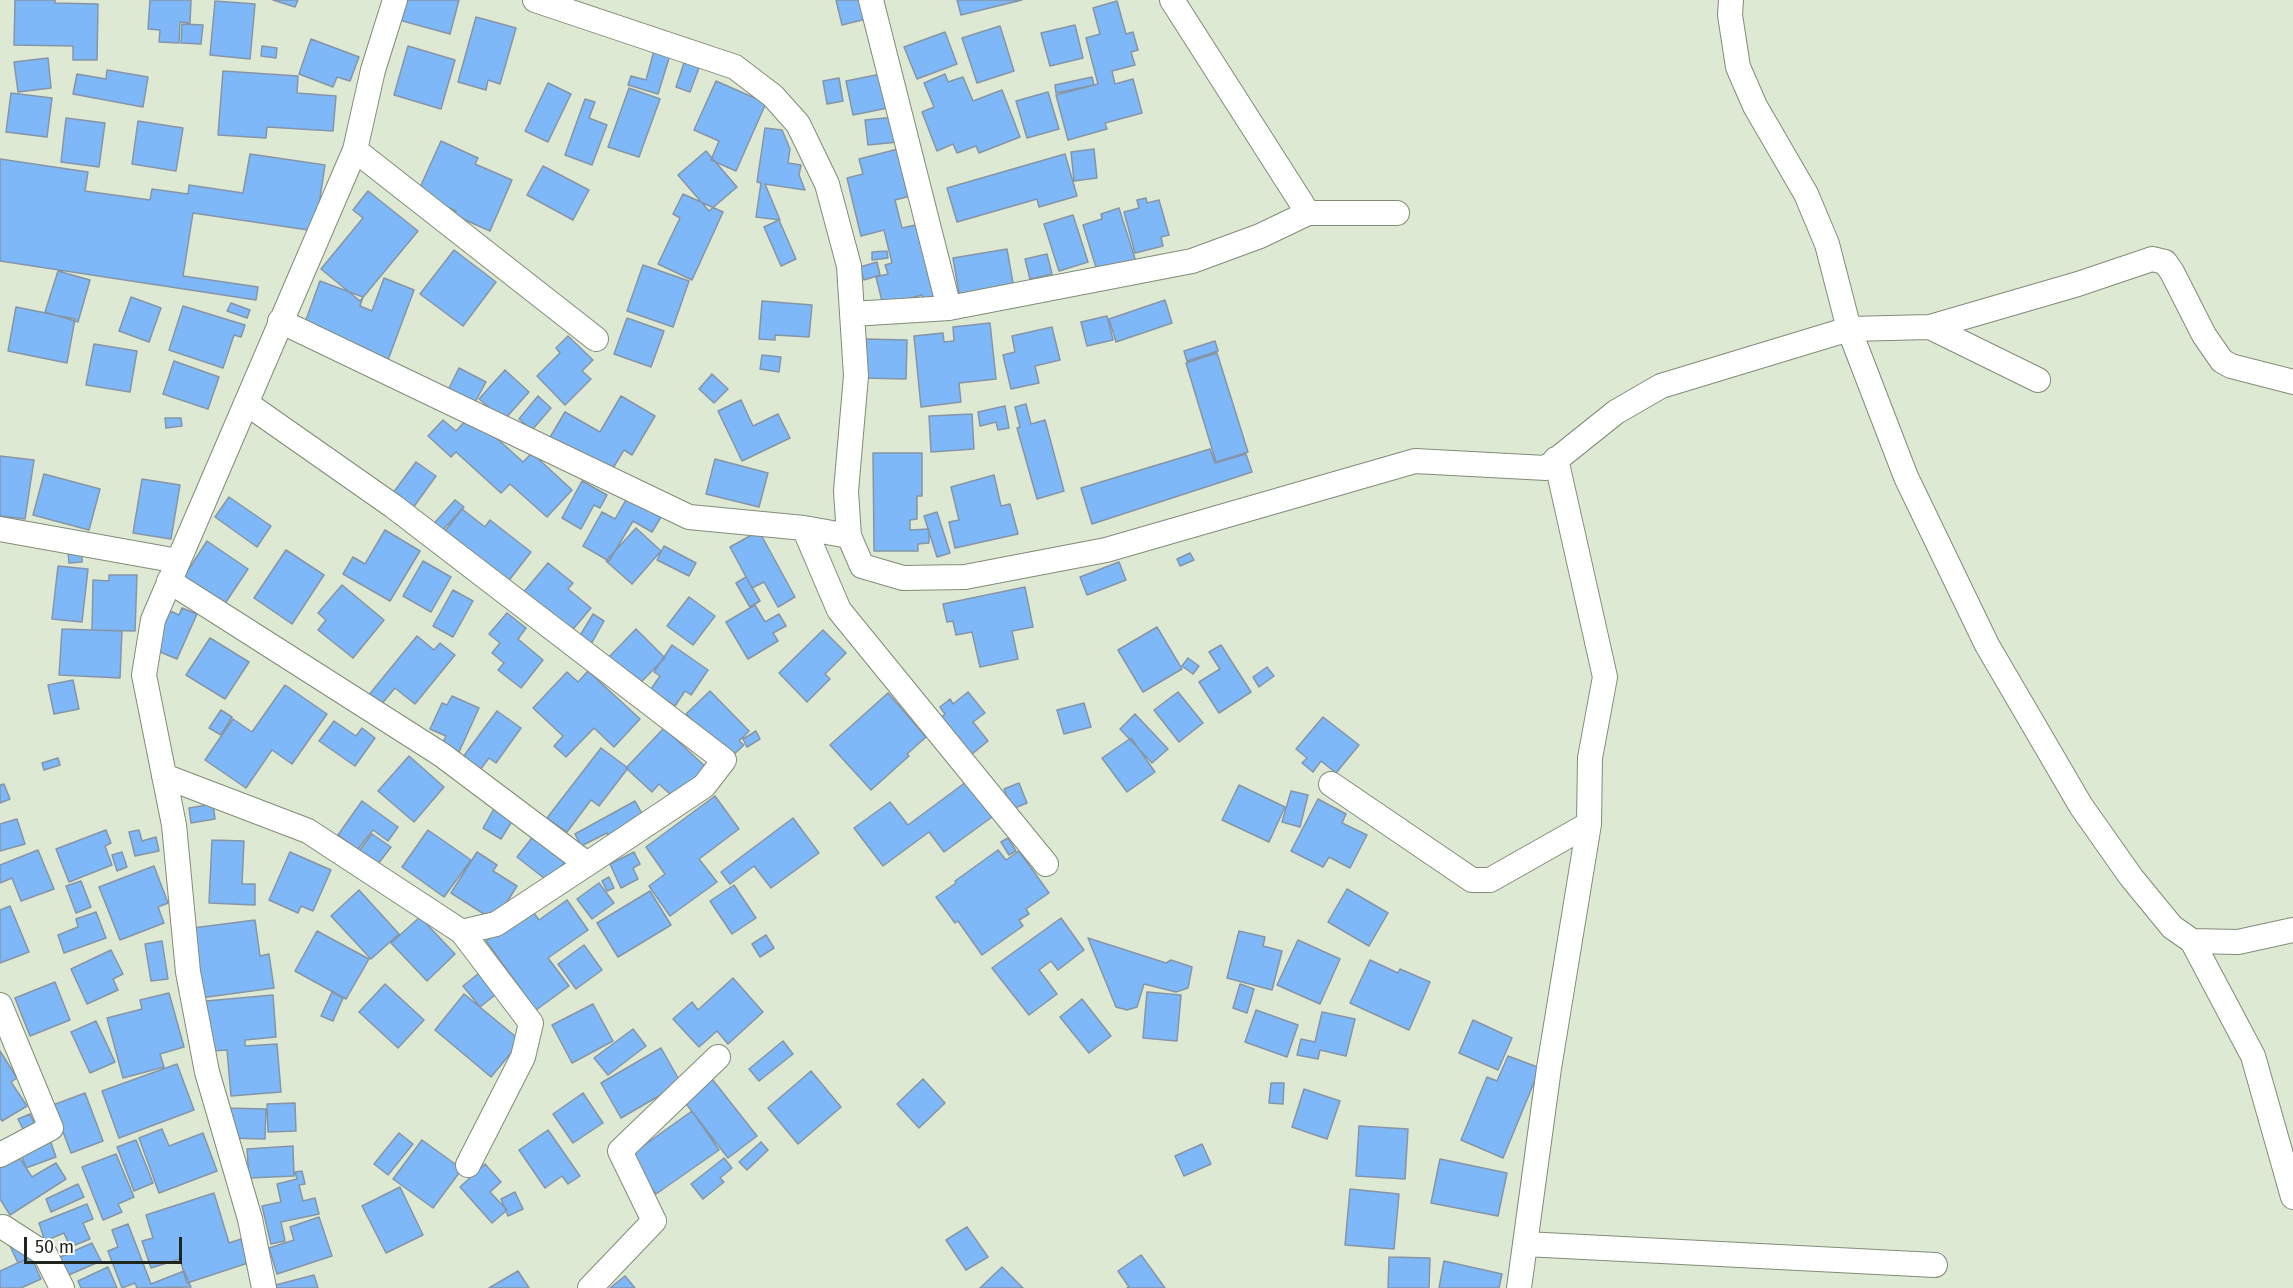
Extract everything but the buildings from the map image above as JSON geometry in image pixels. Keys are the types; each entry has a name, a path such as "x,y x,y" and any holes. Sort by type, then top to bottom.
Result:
{"street":[{"path":"264,1288 250,1219 207,1072 188,972 174,825 144,675 153,620 355,150 374,70 395,0"},
{"path":"535,0 735,67 773,96 798,124 827,184 849,266 856,376 846,491 849,536 862,566 903,578 965,578 1106,550 1415,461 1546,468 1617,412 1661,386 1850,329 1930,327 2078,284 2152,259 2164,262 2172,272 2204,335 2222,361 2231,366 2293,382"},
{"path":"871,0 949,308"},
{"path":"1172,0 1308,213"},
{"path":"1731,0 1730,15 1738,67 1755,106 1806,195 1827,244 1850,329 1906,477 1987,645 2081,806 2131,877 2172,927 2192,941 2253,1056 2293,1197"},
{"path":"355,150 596,339"},
{"path":"852,314 949,308 1192,261 1260,236 1308,213 1396,213"},
{"path":"280,321 689,517 804,528 849,536"},
{"path":"1930,327 2038,380"},
{"path":"246,403 393,506 724,760 705,786 496,924 462,932"},
{"path":"1518,1288 1549,1068 1589,824 1590,758 1605,677 1556,459"},
{"path":"804,528 839,610 1046,864"},
{"path":"0,529 173,571 442,754 587,864"},
{"path":"164,776 308,831 462,932 531,1023 523,1057 468,1165"},
{"path":"1331,784 1472,880 1490,880 1589,824"},
{"path":"2192,941 2238,942 2293,930"},
{"path":"0,1005 51,1128 0,1155"},
{"path":"590,1288 654,1221 620,1151 718,1057"},
{"path":"1,1226 45,1254 62,1288"},
{"path":"1525,1244 1935,1265"}]}
